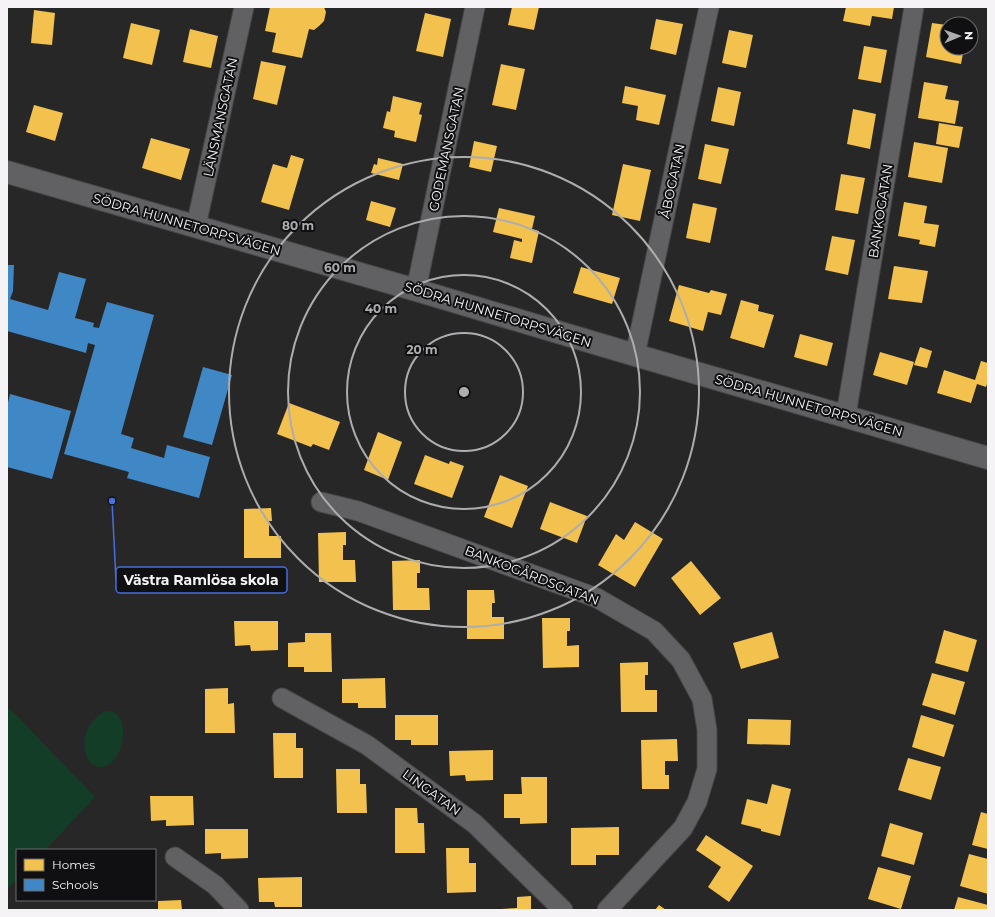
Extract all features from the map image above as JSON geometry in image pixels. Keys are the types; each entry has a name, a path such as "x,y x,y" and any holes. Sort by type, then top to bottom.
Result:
{"street":[{"name":"LÄNSMANSGATAN","path":"196,226 244,7"},
{"name":"GODEMANSGATAN","path":"416,290 475,7"},
{"name":"ÅBOGATAN","path":"635,356 709,7"},
{"name":"BANKOGATAN","path":"846,416 914,7"},
{"name":"SÖDRA HUNNETORPSVÄGEN","path":"7,172 988,458"},
{"name":"BANKOGÅRDSGATAN","path":"320,502 358,511 597,598 654,631 681,660 702,699 707,730 707,769 697,802 683,828 607,910"},
{"name":"LINGATAN","path":"282,698 367,745 475,824 563,910"},
{"path":"175,857 215,884 240,910"}],"green space":[{"path":"7,707 95,797 46,849 16,849 16,880 7,889"},
{"path":"105,711 114,712 120,718 123,727 123,737 117,757 110,764 97,767 92,764 86,755 85,739 87,730 91,724"}],"building: Homes":[{"path":"270,7 324,7 326,12 324,21 314,30 309,29 302,58 272,52 276,33 265,31"},
{"path":"512,7 539,7 534,30 508,25"},
{"path":"846,7 894,7 892,19 872,16 870,26 843,21"},
{"path":"34,10 55,13 52,45 31,43"},
{"path":"425,13 451,19 443,57 416,51"},
{"path":"656,19 683,24 676,55 650,49"},
{"path":"131,23 160,30 152,65 123,58"},
{"path":"932,23 939,24 939,56 962,56 961,64 926,57"},
{"path":"190,29 218,36 211,68 183,62"},
{"path":"729,30 753,35 746,68 722,63"},
{"path":"864,46 887,50 881,83 858,79"},
{"path":"261,61 286,66 277,105 253,99"},
{"path":"501,64 525,69 516,110 492,105"},
{"path":"924,82 948,86 945,99 959,101 955,124 918,118"},
{"path":"625,86 666,95 659,125 636,120 638,106 622,103"},
{"path":"718,87 741,92 734,126 711,121"},
{"path":"393,96 422,103 419,114 422,115 416,142 394,137 395,131 383,128 387,111 390,112"},
{"path":"34,105 63,113 55,141 26,132"},
{"path":"853,109 876,114 870,149 847,144"},
{"path":"939,123 963,127 959,148 936,144"},
{"path":"151,138 190,149 181,180 142,168"},
{"path":"474,141 497,146 491,172 469,167"},
{"path":"914,142 948,148 942,183 908,177"},
{"path":"705,144 729,149 721,184 698,179"},
{"path":"291,155 304,159 289,210 261,202 273,164 287,168"},
{"path":"378,158 403,164 399,180 371,173 374,164 377,165"},
{"path":"623,164 651,170 640,221 612,215"},
{"path":"841,174 865,178 858,214 835,210"},
{"path":"371,201 396,208 390,227 366,220"},
{"path":"904,202 927,206 924,223 939,225 935,247 919,244 920,240 898,236"},
{"path":"693,203 717,208 710,243 686,238"},
{"path":"499,208 535,216 532,229 539,231 532,263 510,258 514,240 522,242 522,239 493,232"},
{"path":"832,236 855,240 848,275 825,270"},
{"path":"894,266 928,271 922,303 888,299"},
{"path":"581,267 620,278 612,304 573,293"},
{"path":"679,285 709,293 711,290 727,294 721,315 708,312 703,331 669,321"},
{"path":"741,300 759,305 758,311 774,315 764,348 730,338"},
{"path":"800,334 833,343 827,366 794,357"},
{"path":"920,347 932,351 927,368 914,365"},
{"path":"880,352 914,362 907,385 873,375"},
{"path":"981,361 988,363 988,381 986,387 977,384 971,403 937,393 944,370 975,380"},
{"path":"289,403 340,422 329,450 313,444 311,447 277,434"},
{"path":"378,432 402,442 388,480 364,470"},
{"path":"425,455 449,464 450,461 464,466 452,498 414,484"},
{"path":"500,475 528,486 512,528 484,517"},
{"path":"550,502 587,516 577,543 540,529"},
{"path":"271,508 272,521 269,521 269,536 281,536 281,558 244,558 244,509"},
{"path":"635,522 663,539 635,587 598,565 616,534 624,540"},
{"path":"346,532 346,545 343,545 343,560 355,560 356,582 319,582 318,533"},
{"path":"420,560 420,573 417,573 417,588 429,588 430,610 393,610 392,561"},
{"path":"691,561 721,598 700,615 671,578"},
{"path":"467,590 494,590 495,603 492,603 492,617 504,617 504,639 467,639"},
{"path":"542,618 570,618 570,631 567,631 567,646 579,645 579,667 543,668"},
{"path":"234,621 278,621 278,650 251,651 250,645 235,646"},
{"path":"944,630 977,640 968,672 935,663"},
{"path":"772,632 779,658 741,669 733,643"},
{"path":"305,633 331,633 332,672 304,672 304,667 288,667 288,643 305,642"},
{"path":"648,662 648,675 645,675 645,690 657,690 657,712 621,712 620,663"},
{"path":"932,673 965,682 955,715 922,705"},
{"path":"385,678 386,708 358,708 358,703 342,703 342,679"},
{"path":"228,688 228,704 234,703 235,733 205,733 205,689"},
{"path":"395,715 438,715 438,745 411,745 411,740 395,740"},
{"path":"921,715 954,725 944,757 912,747"},
{"path":"748,719 791,720 790,745 747,744"},
{"path":"273,733 296,733 296,748 303,748 303,778 274,778"},
{"path":"677,739 678,761 665,761 665,775 669,775 669,789 642,789 641,740"},
{"path":"493,750 493,780 466,781 465,775 450,776 449,751"},
{"path":"908,758 941,767 931,800 898,790"},
{"path":"336,769 360,769 360,784 366,784 367,813 337,813"},
{"path":"521,777 547,777 547,823 520,824 520,818 504,818 504,794 522,794"},
{"path":"772,784 791,789 780,836 741,824 747,799 767,804"},
{"path":"150,796 193,796 194,825 166,826 166,820 151,821"},
{"path":"395,808 417,808 418,823 424,823 425,853 395,853"},
{"path":"981,812 988,814 988,849 972,845"},
{"path":"890,823 923,833 914,865 881,856"},
{"path":"619,827 619,855 596,855 596,865 571,865 571,828"},
{"path":"205,829 248,829 248,858 221,859 221,853 205,854"},
{"path":"706,835 753,866 729,902 708,887 721,867 696,850"},
{"path":"446,848 469,848 469,863 476,863 476,892 447,893"},
{"path":"969,854 988,859 988,894 960,886"},
{"path":"878,867 911,876 901,909 868,899"},
{"path":"302,877 302,907 275,907 274,902 259,902 258,878"},
{"path":"531,896 531,910 501,910 517,908 517,897"},
{"path":"958,897 988,905 988,910 954,910"},
{"path":"181,900 182,910 158,910 158,901"},
{"path":"659,905 666,910 655,910"}],"building: Schools":[{"path":"7,265 14,265 13,291 10,299 48,310 59,272 86,279 75,318 94,323 93,327 99,328 107,302 154,315 121,434 134,438 131,448 164,458 167,445 210,457 199,498 127,478 129,472 64,454 95,345 88,343 86,353 7,331"},
{"path":"203,367 232,375 212,445 183,437"},
{"path":"10,394 71,411 52,479 7,467 7,407"}],"place":[{"name":"Västra Ramlösa skola","path":"112,501"}]}
